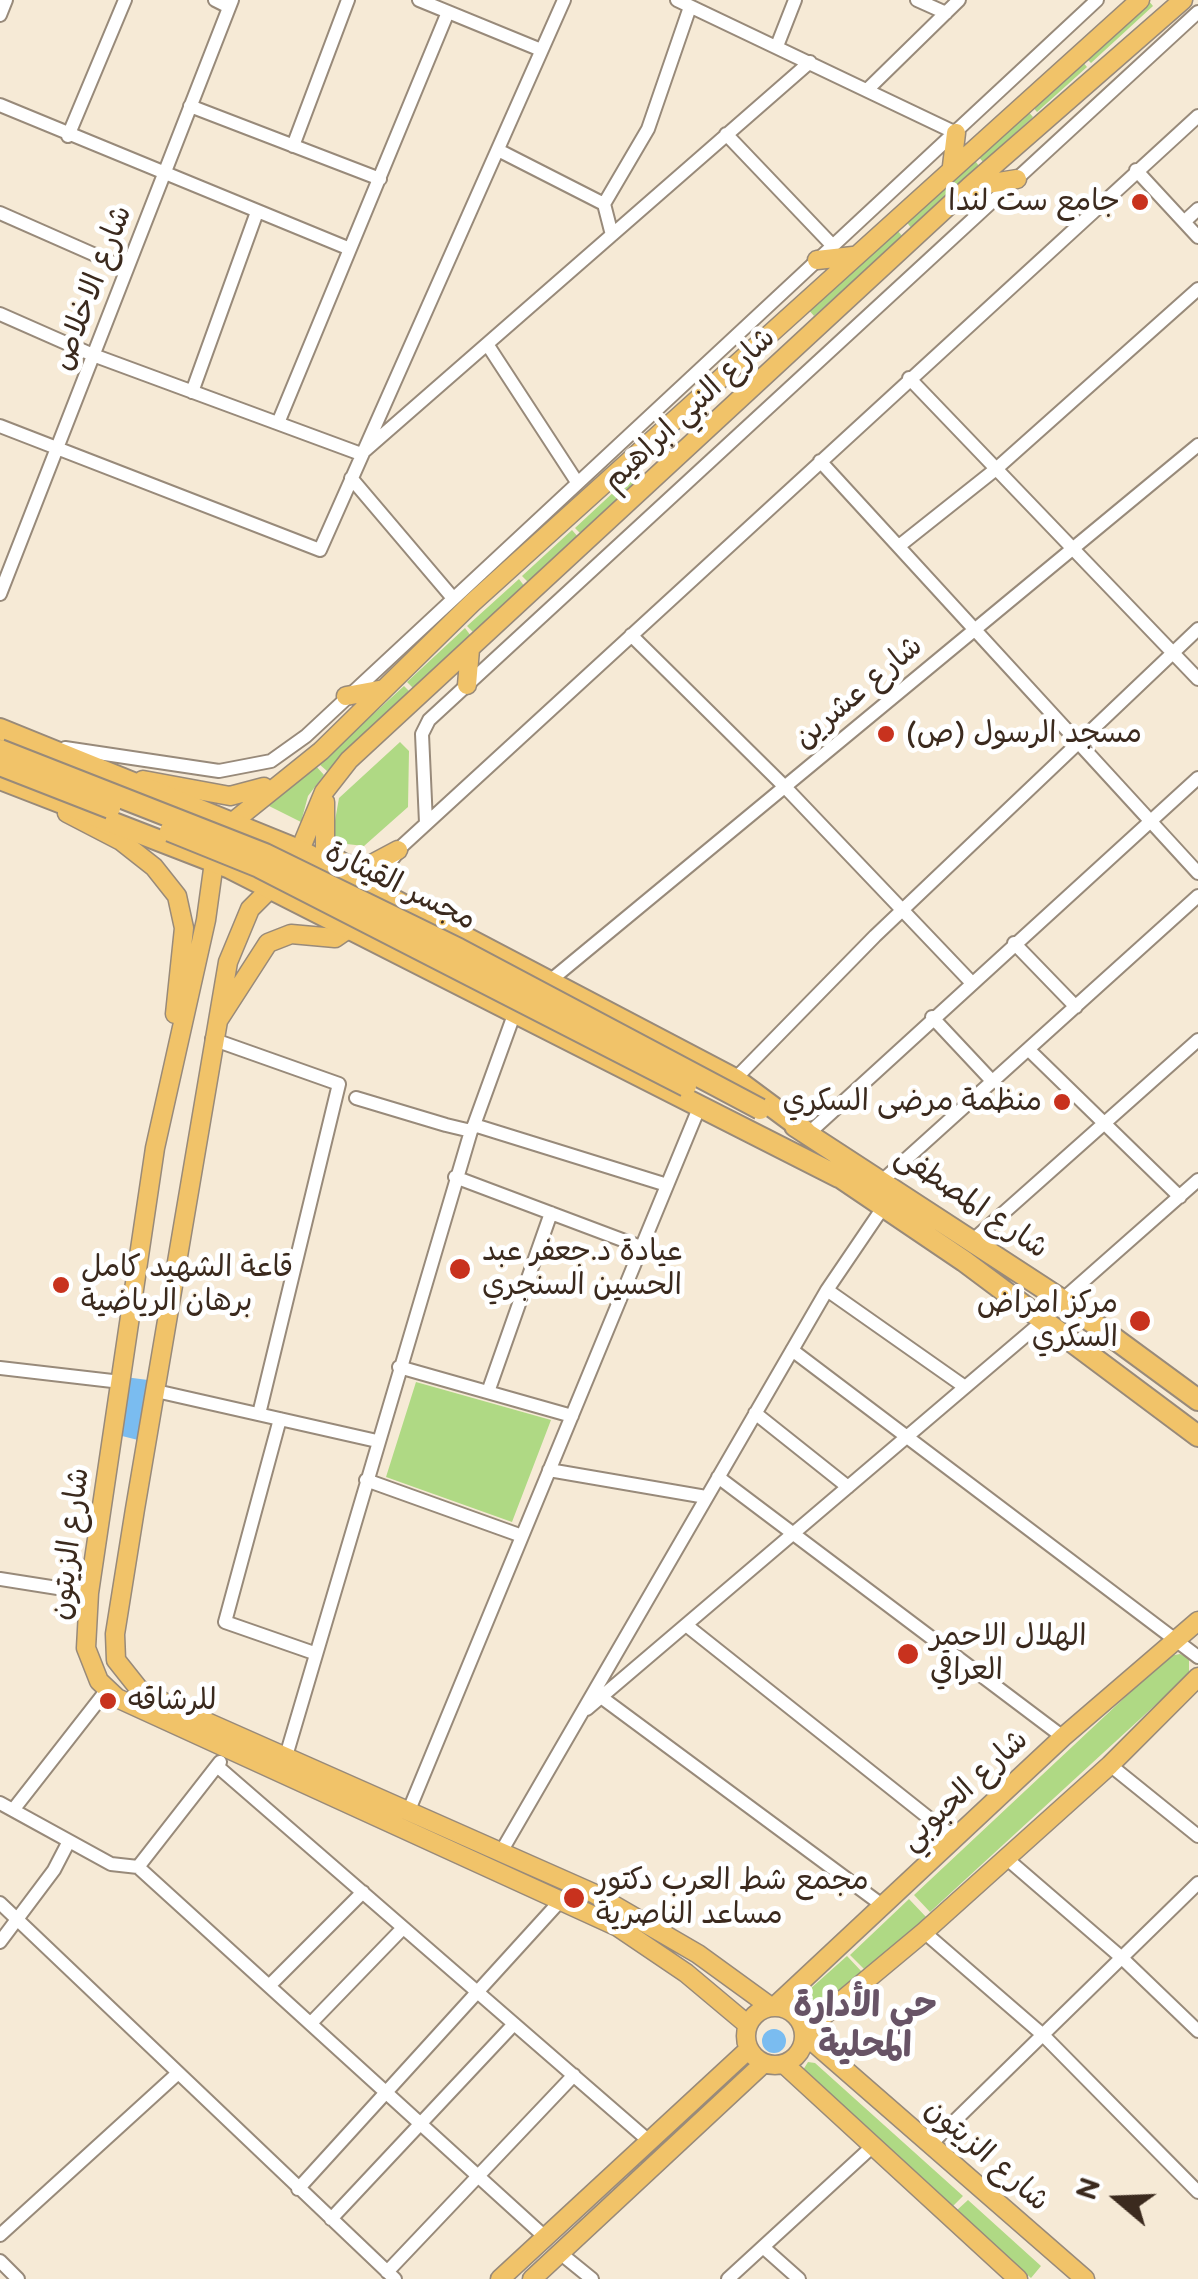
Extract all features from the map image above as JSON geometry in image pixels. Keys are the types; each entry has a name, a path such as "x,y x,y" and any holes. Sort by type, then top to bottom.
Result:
{"highway":[{"path":"0,729 301,851 735,1079 807,1132"},
{"name":"مجسر القيثارة","path":"0,750 265,854 458,949 757,1116"},
{"path":"1,775 272,888 839,1176"},
{"name":"مجسر القيثارة","path":"1,775 259,867 757,1116"},
{"path":"137,832 152,830 160,817 163,803 153,790"},
{"path":"757,1116 807,1132"},
{"path":"757,1116 839,1176"},
{"name":"شارع المصطفى","path":"807,1132 1062,1300 1198,1400"},
{"name":"شارع المصطفى","path":"839,1176 1044,1320 1198,1436"}],"main road":[{"name":"شارع النبي ابراهيم","path":"214,862 234,821 274,784 320,751 472,603 1140,0"},
{"name":"شارع النبي ابراهيم","path":"272,888 301,851 329,786 349,760 969,187 1179,3"},
{"path":"952,166 956,133"},
{"path":"969,187 1017,179"},
{"path":"817,260 854,256"},
{"path":"709,389 730,410"},
{"path":"467,685 470,648"},
{"path":"346,696 384,689"},
{"path":"114,772 230,796 274,784"},
{"path":"1,775 120,841 154,866 177,896 184,928 182,966 155,1148"},
{"path":"329,786 323,822 325,848 340,871"},
{"path":"325,848 338,861 356,866 382,861 398,850"},
{"name":"شارع الزيتون","path":"106,1691 86,1648 90,1593 155,1148 206,920 214,862"},
{"name":"شارع الزيتون","path":"272,888 250,909 238,929 213,1031 115,1634 116,1660 139,1688 638,1916 773,2007"},
{"path":"213,1031 268,943 292,934 335,938 352,927"},
{"path":"113,1437 118,1453 125,1456 138,1454 147,1442"},
{"path":"103,1504 112,1491 120,1490 131,1496 135,1509"},
{"name":"شارع الحبوبي","path":"773,2007 1063,1737 1198,1621"},
{"path":"532,2279 764,2064 784,2064 799,2053 804,2033 924,1932 1110,1765 1198,1677"},
{"path":"106,1691 229,1751 562,1899 653,1949 748,2025 749,2048 764,2064"},
{"path":"748,2025 773,2007 790,2011 804,2033"},
{"name":"شارع الزيتون","path":"804,2033 1085,2279"},
{"path":"500,2279 749,2048"},
{"path":"784,2064 1018,2279"}],"street":[{"path":"68,136 125,0"},
{"path":"215,0 230,3"},
{"path":"292,146 348,0"},
{"path":"419,0 541,50"},
{"path":"0,426 320,550 564,0"},
{"path":"778,46 795,0"},
{"path":"917,0 946,13"},
{"path":"867,90 959,0"},
{"path":"36,742 183,768 252,768 271,761 306,736 1093,2"},
{"name":"شارع الاخلاص","path":"0,594 230,3"},
{"path":"612,236 604,204 648,129 684,3 956,133"},
{"path":"278,423 448,12"},
{"path":"426,824 424,727 1198,12"},
{"path":"361,454 810,62"},
{"path":"0,105 350,249"},
{"path":"190,106 380,179"},
{"path":"352,927 371,886 398,850 1198,116"},
{"path":"726,134 832,246"},
{"path":"498,150 604,204"},
{"path":"1136,170 1198,237"},
{"path":"1184,222 1198,210"},
{"path":"192,392 258,212"},
{"path":"0,213 127,269"},
{"path":"900,546 996,469 1198,289"},
{"path":"0,314 93,355 361,454"},
{"path":"487,344 578,482"},
{"path":"909,378 1198,679"},
{"name":"شارع عشرين","path":"552,980 1198,446"},
{"path":"820,460 1198,873"},
{"path":"351,478 452,597"},
{"path":"735,1079 903,910 1198,629"},
{"path":"631,634 785,787 971,982"},
{"path":"807,1132 1198,778"},
{"path":"883,1180 1198,896"},
{"path":"1014,944 1076,1007"},
{"path":"286,1756 455,1177 515,1012"},
{"path":"932,1018 994,1082"},
{"path":"213,1031 340,1084 259,1414"},
{"path":"973,1240 1198,1040"},
{"path":"1029,1050 1180,1196"},
{"path":"356,1098 667,1185"},
{"path":"409,1810 699,1108"},
{"path":"455,1177 641,1247"},
{"path":"1062,1300 1198,1180"},
{"path":"501,1852 827,1290 884,1206"},
{"path":"488,1392 551,1213"},
{"path":"827,1290 965,1387"},
{"path":"578,1718 1044,1320"},
{"path":"792,1350 1198,1657"},
{"path":"399,1367 572,1416"},
{"path":"0,1368 121,1382"},
{"path":"156,1390 377,1440"},
{"path":"755,1414 848,1487"},
{"path":"280,1418 225,1622 314,1653"},
{"path":"549,1470 706,1498"},
{"path":"718,1476 1063,1737"},
{"path":"366,1480 522,1536"},
{"path":"0,1579 90,1593"},
{"path":"686,1625 954,1838"},
{"path":"106,1691 6,1807 111,1864 138,1867 545,2237"},
{"path":"602,1697 882,1906"},
{"path":"138,1867 229,1751"},
{"path":"1110,1765 1198,1836"},
{"path":"216,1766 648,2141"},
{"path":"0,1942 68,1843"},
{"path":"1006,1858 1122,1958 1198,2031"},
{"path":"931,2144 1198,1883"},
{"path":"269,1986 362,1892"},
{"path":"298,2188 562,1899"},
{"path":"0,1903 391,2276 574,2075"},
{"path":"310,2024 403,1928"},
{"path":"924,1932 1043,2035 1198,2192"},
{"path":"331,2219 514,2024"},
{"path":"0,2235 177,2074"},
{"path":"728,2279 874,2145"},
{"path":"763,2247 799,2279"},
{"path":"560,2253 592,2279"},
{"path":"0,2261 18,2279"}],"green space":[{"path":"1148,0 1153,6 1091,63 1084,56"},
{"path":"1081,60 1087,67 1037,112 1031,105"},
{"path":"1027,110 1033,117 983,162 977,155"},
{"path":"973,158 979,166 912,229 905,220"},
{"path":"897,230 903,237 814,316 808,309"},
{"path":"631,476 637,483 581,534 575,528"},
{"path":"572,530 579,538 529,583 522,576"},
{"path":"519,579 525,587 474,633 467,626"},
{"path":"465,628 471,636 415,690 407,682"},
{"path":"404,686 412,694 327,771 319,764"},
{"path":"400,742 409,751 408,807 364,846 338,843 333,832 339,798"},
{"path":"316,766 324,775 308,796 301,822 263,803"},
{"path":"416,1382 551,1420 512,1522 386,1477"},
{"path":"1180,1654 1189,1658 1189,1674 930,1912 914,1895 1169,1656"},
{"path":"909,1899 927,1918 866,1971 850,1955"},
{"path":"847,1956 863,1973 809,2024 791,2006"},
{"path":"808,2062 815,2063 963,2196 952,2207 803,2070"},
{"path":"968,2200 1041,2266 1031,2278 956,2211"}],"water":[{"path":"125,1377 148,1380 138,1440 118,1435"},
{"path":"769,2029 779,2029 786,2041 779,2053 769,2053 762,2046 762,2036"}],"place":[{"name":"جامع ست لندا","path":"1140,202"},
{"name":"مسجد الرسول (ص)","path":"886,734"},
{"name":"منظمة مرضى السكري","path":"1062,1102"},
{"name":"عيادة د.جعفر عبد الحسين السنجري","path":"460,1269"},
{"name":"قاعة الشهيد كامل برهان الرياضية","path":"61,1285"},
{"name":"مركز امراض السكري","path":"1140,1321"},
{"name":"الهلال الاحمر العراقي","path":"908,1654"},
{"name":"للرشاقه","path":"108,1701"},
{"name":"مجمع شط العرب دكتور مساعد الناصرية","path":"574,1898"}],"district":[{"name":"حي الأدارة المحلية","path":"865,2027"}]}
